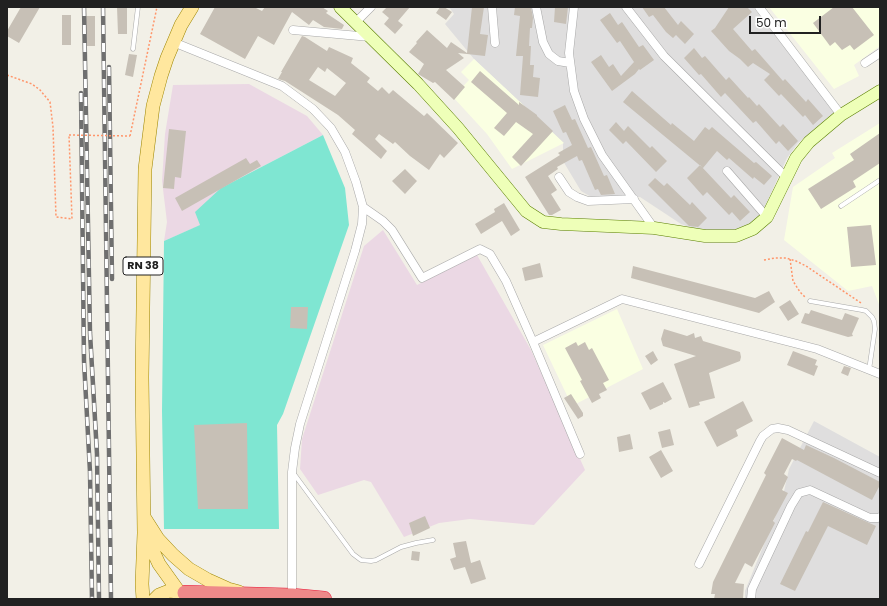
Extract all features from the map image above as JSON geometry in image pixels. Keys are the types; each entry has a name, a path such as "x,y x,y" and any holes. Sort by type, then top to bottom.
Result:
{"highway":[{"path":"186,595 292,596 324,599"}],"main road":[{"name":"RN 38","path":"143,599 144,533 142,377 145,168 153,106 161,76 173,42 192,7"},
{"path":"340,7 418,84 458,128 526,211 543,222 654,228 705,236 736,236 753,229 767,217 796,158 809,142 841,115 880,91"},
{"path":"143,516 158,539 189,569 228,589 249,595"},
{"name":"RN 38","path":"144,533 159,564 186,595"},
{"path":"155,599 159,595 169,592 186,595"}],"street":[{"path":"356,22 371,7"},
{"path":"492,7 495,43"},
{"path":"536,7 543,42 549,54 558,61 570,63"},
{"path":"574,7 569,53 574,91 584,119 602,155 654,228"},
{"path":"626,7 664,56 786,177"},
{"path":"759,7 841,115"},
{"path":"293,30 371,37"},
{"path":"173,42 282,86 313,109 331,128 345,152 356,182 362,207 362,224 355,251 300,424 295,448 292,472 292,596"},
{"path":"865,63 880,53"},
{"path":"727,171 767,217"},
{"path":"559,177 569,192 577,198 588,201 634,199"},
{"path":"362,207 383,221 392,230 422,278 480,249 490,254 506,282 534,342 580,454"},
{"path":"534,342 622,299 817,349 880,374"},
{"path":"699,564 760,441 763,436 772,430 778,428 788,430 880,473"},
{"path":"751,599 752,589 790,506 799,493 810,490 870,518 880,517"}],"lane":[{"path":"133,50 138,7"},
{"path":"841,206 880,180"},
{"path":"810,301 866,311 872,317 875,325 869,370"},
{"path":"292,472 352,554 361,560 376,560 401,547 433,540"}],"path":[{"path":"7,75 32,84 40,90 50,102 53,127 56,217 72,219 69,135 130,136 157,7"},
{"path":"764,260 775,258 790,259 806,266 856,298 866,311"},
{"path":"790,259 791,274 796,286 810,301"}],"shaded area":[{"path":"449,7 753,7 835,112 798,143 787,158 761,215 753,223 741,229 726,231 697,230 681,224 640,197 591,197 581,191 563,161 563,143 474,59 445,24 454,14"},
{"path":"769,7 880,7 880,46 854,65 859,76 834,89"},
{"path":"474,59 564,143 512,169 487,134 453,97 469,80 461,72"},
{"path":"249,84 307,116 323,135 221,188 201,225 164,241 167,222 162,181 165,134 173,85"},
{"path":"880,123 880,307 872,286 848,291 784,240 793,187 835,158 832,153"},
{"path":"323,135 345,188 349,225 283,414 277,425 279,529 164,529 162,411 164,241 200,225 195,212 221,188"},
{"path":"383,230 417,285 477,255 531,350 585,470 534,525 470,519 439,523 404,537 371,482 364,480 318,495 300,469 302,439 364,246"},
{"path":"617,309 643,369 572,406 543,345"},
{"path":"814,421 880,457 880,599 745,599 745,591 782,500 789,469"}],"building":[{"path":"21,7 40,7 19,43 7,36 7,31"},
{"path":"117,7 127,7 127,34 118,34"},
{"path":"215,7 254,7 262,11 265,7 322,7 328,11 326,13 344,25 342,29 324,27 313,20 309,25 292,12 274,45 258,36 245,59 200,34"},
{"path":"387,7 410,7 398,21 403,25 395,34 384,24 389,18 382,12"},
{"path":"440,7 444,7 452,12 446,20 436,13"},
{"path":"472,7 484,7 480,34 488,35 485,56 458,53 464,58 446,70 465,87 454,100 435,82 433,83 418,74 424,64 409,52 427,30 447,48 451,42 467,53"},
{"path":"515,7 531,7 533,18 532,28 530,28 530,65 534,65 533,77 540,78 538,97 520,95 523,56 516,56 520,16 514,15"},
{"path":"555,7 568,7 566,24 554,22"},
{"path":"642,7 664,7 678,25 681,21 694,34 685,44 676,35 673,38 666,32 653,15 649,17"},
{"path":"729,7 747,7 752,12 733,29 752,51 755,49 783,81 785,79 806,102 808,99 823,116 813,125 805,115 803,117 781,94 779,96 764,80 770,74 753,63 748,67 729,51 711,31 715,28"},
{"path":"834,7 852,7 874,35 854,50 850,45 842,50 835,42 830,46 813,23"},
{"path":"610,13 618,25 622,22 639,47 643,45 654,60 640,70 639,69 635,74 612,91 591,62 601,55 609,67 613,64 621,76 634,62 620,41 617,43 600,20"},
{"path":"62,15 71,15 71,45 62,45"},
{"path":"86,16 95,16 95,46 86,46"},
{"path":"302,36 305,37 327,51 329,47 353,58 351,63 370,78 367,82 378,91 382,87 389,94 393,90 424,116 427,113 458,143 444,158 440,154 429,170 410,156 395,142 393,144 379,134 375,139 387,151 381,159 352,134 355,130 338,115 285,81 278,79","holes":["318,67 325,72 327,68 346,83 335,96 309,80"]},
{"path":"694,48 702,58 705,56 726,80 729,77 748,98 749,97 757,106 759,104 780,127 783,124 798,141 788,151 779,141 776,144 756,121 753,123 725,93 721,97 701,74 699,75 684,58"},
{"path":"129,54 137,55 133,77 125,75"},
{"path":"480,71 519,105 519,102 537,115 553,131 521,166 512,157 533,134 516,122 504,136 494,128 507,113 471,82"},
{"path":"632,91 671,125 672,123 694,141 705,127 709,130 712,127 754,163 756,162 772,176 764,185 754,177 753,179 729,158 727,160 717,151 703,168 623,102"},
{"path":"565,105 572,120 575,119 588,148 591,147 604,176 607,175 615,194 601,195 598,189 595,190 582,160 579,161 577,156 557,167 558,169 548,176 557,190 551,194 561,210 549,215 525,177 560,155 558,153 572,145 566,132 563,133 553,111"},
{"path":"616,122 624,131 628,126 650,148 652,146 667,161 656,172 626,141 623,144 609,130"},
{"path":"169,129 186,131 181,178 175,177 174,189 163,188"},
{"path":"880,133 880,163 853,181 856,187 821,209 808,189 854,160 850,154"},
{"path":"246,158 250,164 257,160 261,166 182,211 175,198"},
{"path":"700,165 731,198 734,195 750,212 740,221 732,212 729,215 707,192 703,196 687,178"},
{"path":"405,169 417,181 405,194 392,181"},
{"path":"655,178 664,186 667,183 690,205 692,202 707,218 698,227 689,226 648,185"},
{"path":"504,203 520,230 511,236 502,221 481,234 475,224 495,212 494,209"},
{"path":"871,225 876,265 851,267 847,227"},
{"path":"540,263 543,277 525,281 522,268"},
{"path":"633,266 755,298 769,291 775,302 759,313 631,278"},
{"path":"790,300 799,314 788,321 779,307"},
{"path":"291,307 308,307 307,329 290,328"},
{"path":"811,310 842,320 845,313 859,318 852,334 853,336 848,337 801,323 805,313 809,314"},
{"path":"664,329 687,336 694,333 695,338 701,336 703,341 740,352 740,361 709,373 715,398 699,402 700,405 689,408 674,364 696,356 663,346 661,339"},
{"path":"576,342 578,346 585,342 589,350 592,348 609,380 603,383 607,390 599,394 601,398 592,403 565,348"},
{"path":"653,351 658,360 651,365 645,356"},
{"path":"793,351 817,360 815,365 818,366 814,376 787,365"},
{"path":"844,366 851,368 848,376 841,373"},
{"path":"663,382 672,399 665,403 663,402 663,404 650,410 641,393"},
{"path":"571,394 583,413 583,416 578,419 564,398"},
{"path":"743,401 753,421 736,430 738,436 717,447 704,422"},
{"path":"247,423 248,509 198,509 194,425"},
{"path":"670,429 674,445 662,448 658,432"},
{"path":"630,434 633,449 619,452 617,437"},
{"path":"782,438 804,450 806,445 834,458 880,482 880,485 872,500 797,460 792,459 784,474 788,477 782,490 788,493 773,521 775,523 752,567 745,563 735,583 744,584 743,599 714,599 715,594 711,594 713,582 766,475 764,473"},
{"path":"661,450 673,471 661,478 649,457"},
{"path":"823,502 876,526 867,545 828,526 795,591 780,584 806,531 808,532"},
{"path":"425,516 430,528 413,536 409,523"},
{"path":"466,541 471,563 480,560 486,579 471,584 465,567 454,570 450,559 456,557 453,543"},
{"path":"412,551 420,552 419,561 411,560"}],"railway":[{"path":"84,7 90,333 97,454 99,599"},
{"path":"103,7 111,599"},
{"path":"109,67 112,279"},
{"path":"81,93 84,361 90,472 92,599"}]}
